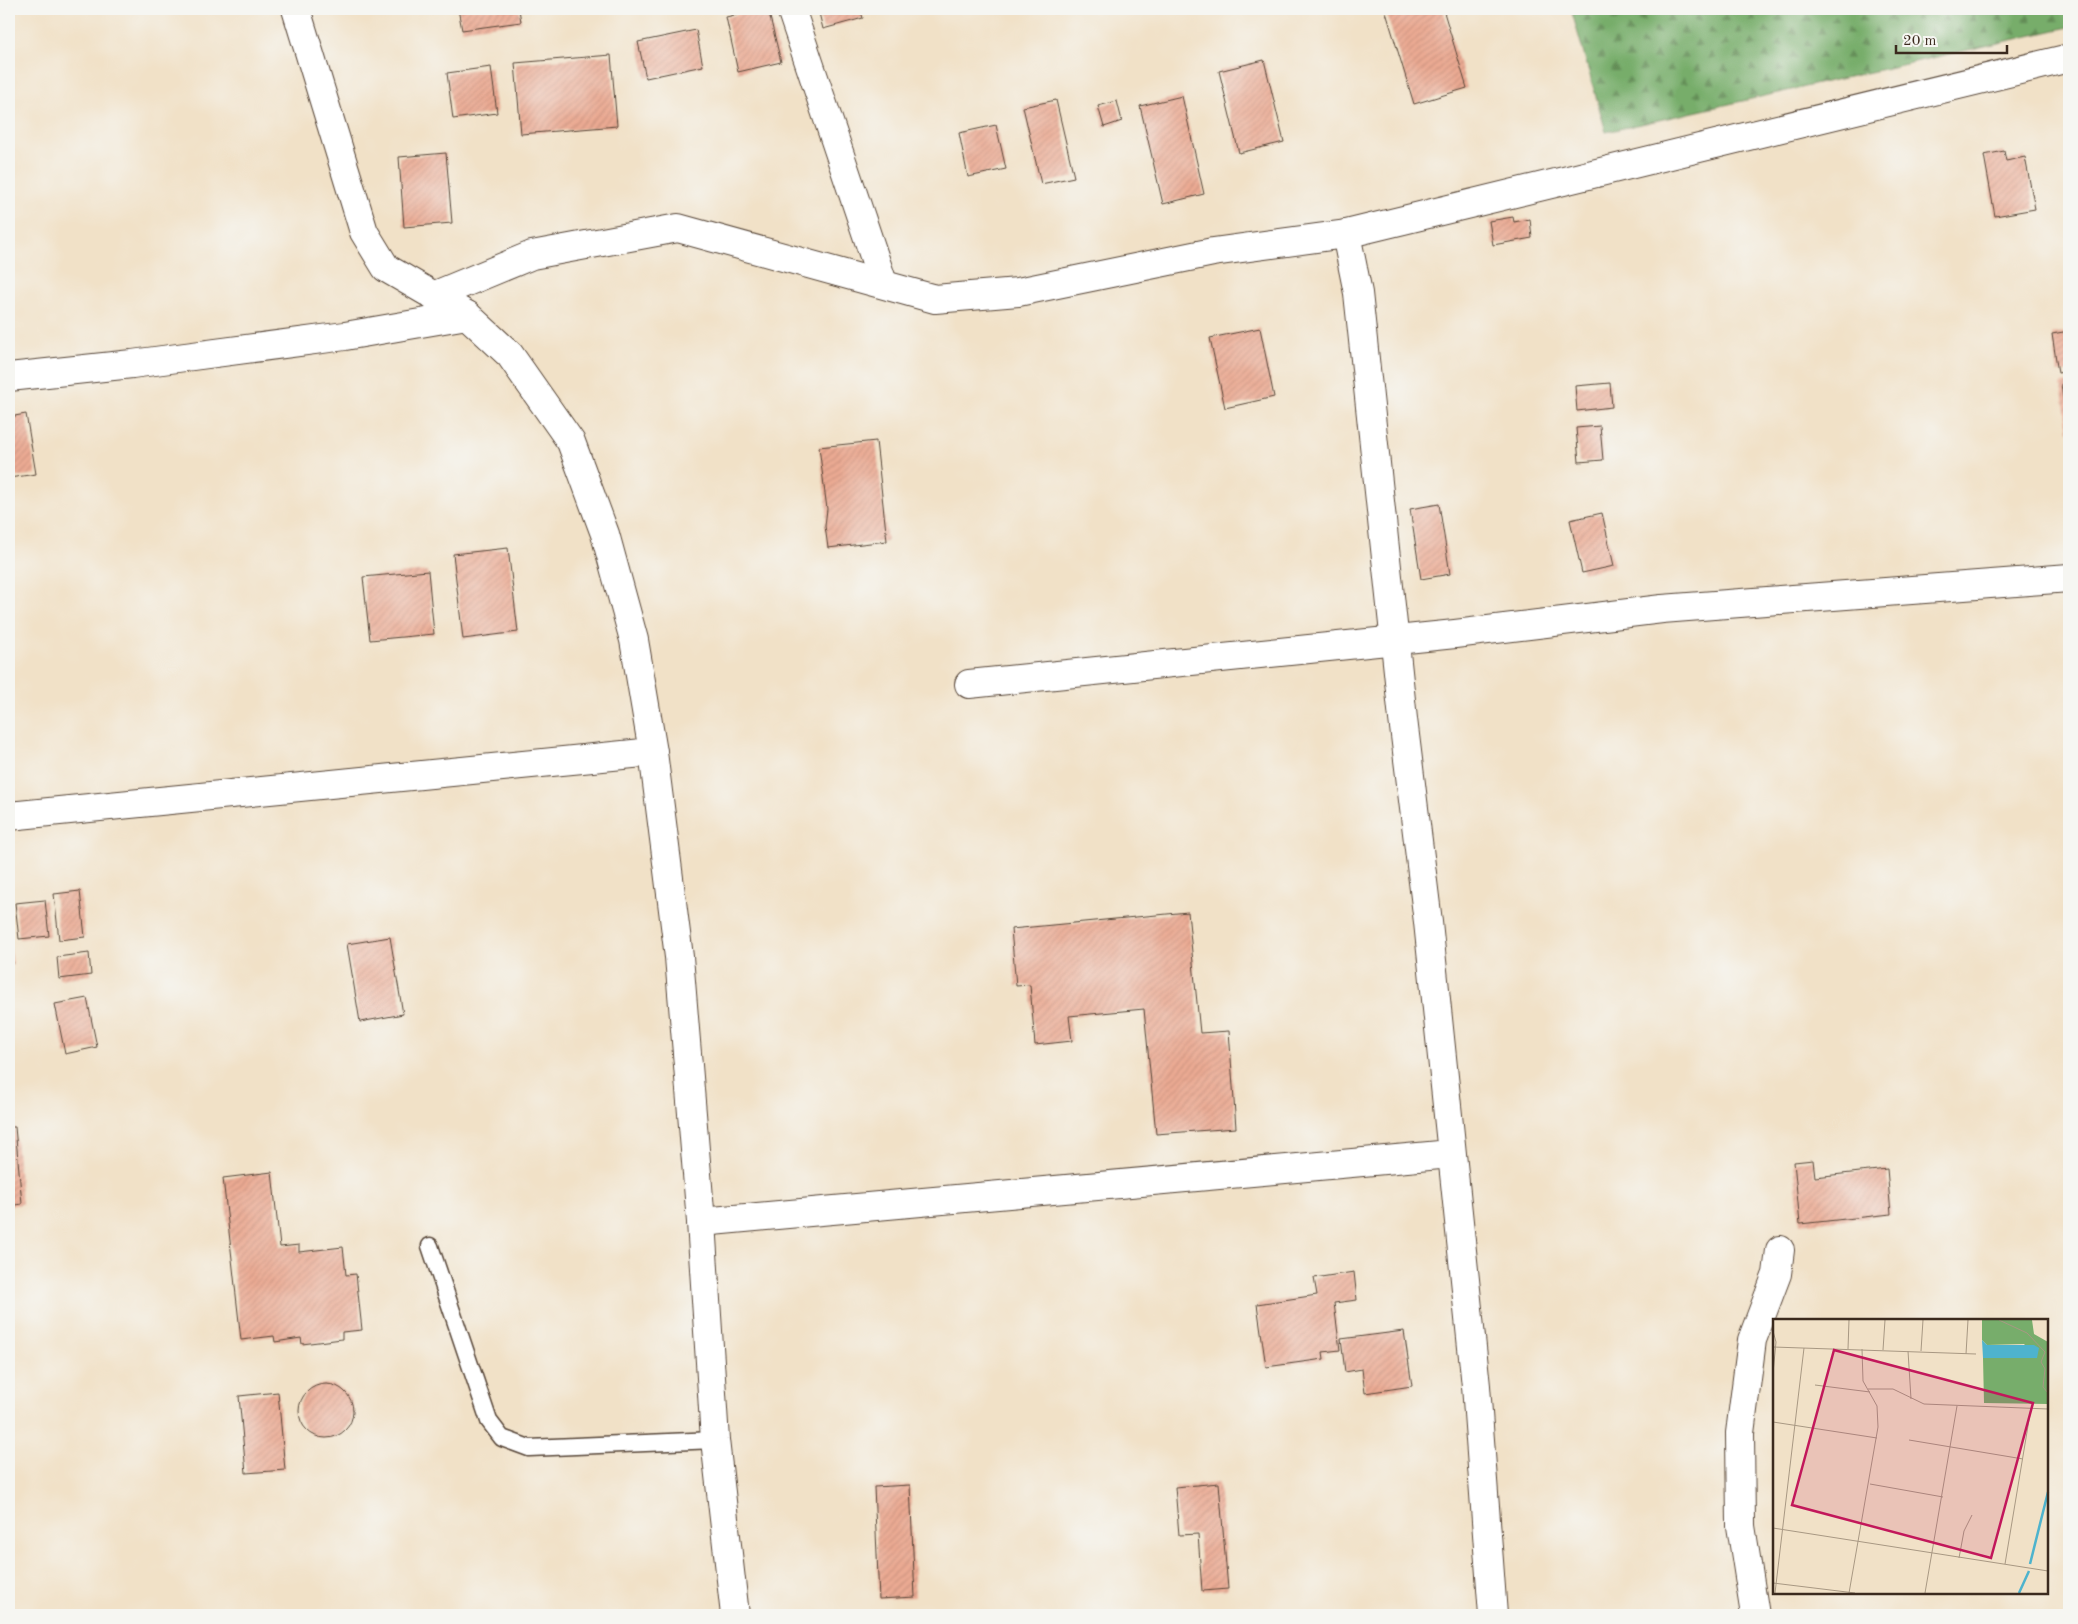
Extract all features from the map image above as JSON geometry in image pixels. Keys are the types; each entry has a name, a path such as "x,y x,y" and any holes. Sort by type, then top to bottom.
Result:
{"street":[{"path":"296,9 364,232 386,268 467,315 510,355 571,442 605,534 634,640 653,752 679,957 701,1222 715,1440 735,1615"},
{"path":"791,9 883,283"},
{"path":"433,296 532,255 678,228 883,283 935,299 1018,292 1213,252 1346,234 2069,58"},
{"path":"1346,234 1358,293 1394,639 1428,922 1476,1386 1493,1615"},
{"path":"9,376 132,364 345,336 467,315"},
{"path":"968,684 1662,609 2069,578"},
{"path":"9,816 653,752"},
{"path":"701,1222 1451,1154"},
{"path":"1755,1615 1741,1526 1740,1433 1752,1340 1777,1274 1780,1250"}],"lane":[{"path":"430,1246 489,1421 502,1438 529,1448 715,1440"}],"green space":[{"path":"1571,9 2069,9 2069,27 1606,132"}],"building":[{"path":"458,9 519,9 521,22 462,30"},
{"path":"768,9 781,62 738,72 726,17"},
{"path":"818,9 860,9 863,18 823,29"},
{"path":"1385,9 1443,9 1467,88 1414,104"},
{"path":"696,30 703,66 646,78 638,42"},
{"path":"611,55 617,126 521,134 515,63"},
{"path":"1264,60 1284,142 1239,153 1219,71"},
{"path":"491,67 497,113 453,119 447,73"},
{"path":"1182,96 1204,194 1163,204 1140,106"},
{"path":"1056,100 1074,177 1041,184 1023,107"},
{"path":"1117,101 1122,121 1104,127 1098,106"},
{"path":"996,125 1006,169 968,177 959,133"},
{"path":"2004,151 2006,161 2025,157 2035,209 1995,216 1984,155"},
{"path":"446,153 452,223 404,227 399,157"},
{"path":"1513,217 1514,222 1530,219 1532,238 1493,245 1489,221"},
{"path":"1260,328 1274,397 1225,408 1210,338"},
{"path":"2069,331 2069,371 2058,373 2052,334"},
{"path":"1610,383 1612,407 1577,411 1575,386"},
{"path":"2069,383 2069,431 2068,431 2061,384"},
{"path":"26,414 36,474 9,478 9,417"},
{"path":"1600,426 1603,460 1579,462 1576,428"},
{"path":"876,441 887,541 828,548 825,526 827,509 819,447"},
{"path":"1439,504 1450,574 1421,579 1410,509"},
{"path":"1602,513 1614,566 1582,573 1570,520"},
{"path":"508,548 518,632 463,639 453,554"},
{"path":"428,571 434,634 370,640 363,577"},
{"path":"80,891 85,937 59,940 54,894"},
{"path":"45,900 49,936 19,939 15,903"},
{"path":"1188,912 1200,1033 1229,1031 1236,1128 1156,1134 1144,1009 1069,1016 1072,1041 1035,1045 1030,985 1016,986 1011,929"},
{"path":"390,937 403,1014 360,1022 347,944"},
{"path":"9,941 13,964 9,965"},
{"path":"89,953 91,975 59,979 57,957"},
{"path":"87,998 97,1047 65,1054 55,1004"},
{"path":"9,1127 15,1127 22,1204 9,1206"},
{"path":"1813,1160 1815,1177 1887,1169 1891,1214 1800,1224 1794,1162"},
{"path":"272,1172 280,1247 299,1245 299,1252 343,1247 346,1275 356,1274 362,1330 342,1332 342,1339 302,1344 301,1338 275,1342 274,1336 241,1340 223,1178"},
{"path":"1354,1272 1357,1300 1334,1303 1340,1350 1323,1352 1324,1359 1266,1367 1257,1304 1317,1295 1314,1278"},
{"path":"1404,1331 1412,1386 1365,1393 1362,1369 1345,1372 1341,1339"},
{"path":"321,1384 331,1384 341,1388 349,1396 353,1411 349,1426 341,1434 331,1438 321,1438 311,1434 303,1426 299,1416 299,1406 303,1396 311,1388"},
{"path":"278,1392 285,1470 246,1473 239,1396"},
{"path":"1219,1483 1228,1589 1202,1591 1198,1534 1179,1535 1175,1487"},
{"path":"910,1485 915,1597 879,1599 874,1487"}]}
